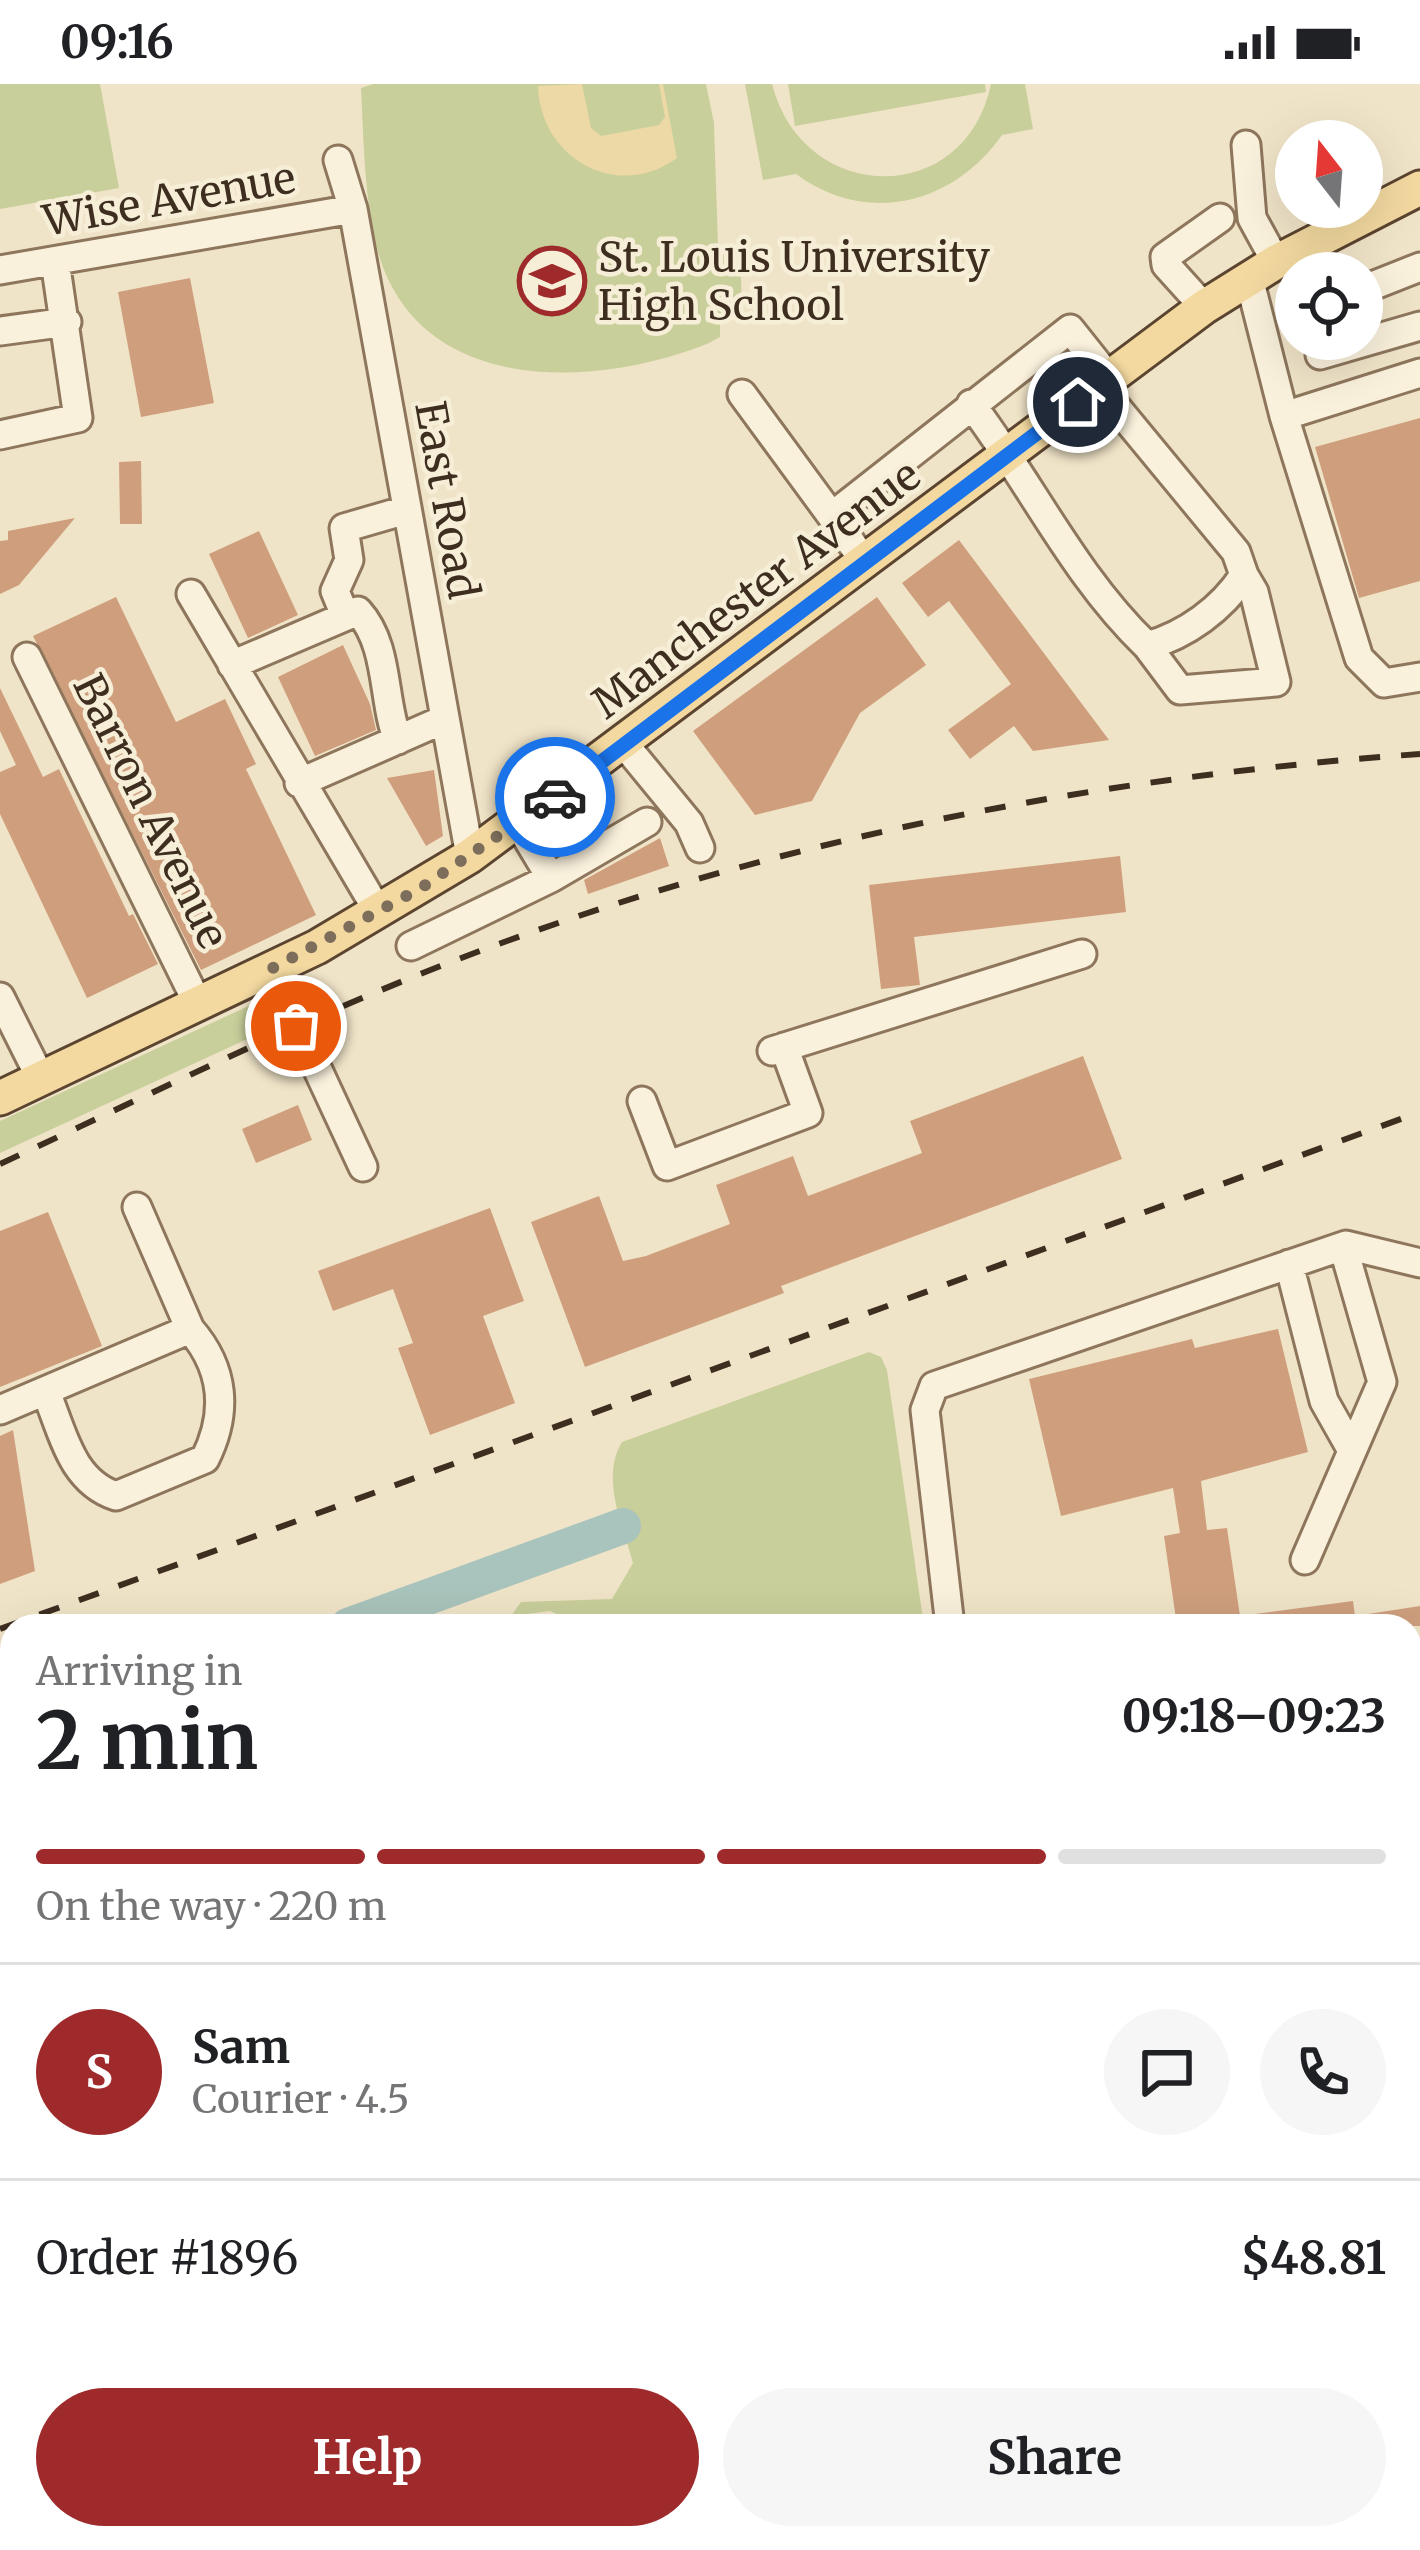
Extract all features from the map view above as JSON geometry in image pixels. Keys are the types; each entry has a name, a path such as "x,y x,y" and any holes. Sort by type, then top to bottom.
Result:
{"main road":[{"name":"Manchester Avenue","path":"0,1098 271,969 379,913 470,856 625,745 1204,307 1263,270 1420,188"}],"street":[{"path":"1246,145 1252,218 1284,416 1359,658 1384,682 1420,677"},
{"name":"East Road","path":"338,160 353,209 470,856"},
{"name":"Wise Avenue","path":"0,270 353,209"},
{"path":"1204,307 1166,265 1166,256 1220,218"},
{"path":"0,435 73,423 78,418 55,261"},
{"path":"1383,281 1420,266"},
{"path":"0,331 67,322"},
{"path":"1383,334 1420,326"},
{"path":"832,516 971,404 1070,329 1104,382 1235,552 1254,592 1276,682 1180,690 1120,620 971,404"},
{"path":"1322,360 1333,400"},
{"path":"1284,416 1420,374"},
{"path":"742,394 866,563"},
{"path":"344,614 335,591 349,560 344,528 406,510"},
{"path":"1147,646 1172,638 1229,598 1244,575"},
{"path":"190,594 379,913"},
{"path":"232,665 352,610 364,619 384,675 390,701 386,710 398,740"},
{"name":"Barron Avenue","path":"28,657 198,1004"},
{"path":"384,675 434,662"},
{"path":"299,783 445,719"},
{"path":"625,745 689,823 700,848"},
{"path":"411,946 551,878 647,822"},
{"path":"518,823 551,878"},
{"path":"642,1101 667,1166 808,1113 778,1049 1082,954"},
{"name":"Barron Avenue","path":"271,969 363,1167"},
{"path":"0,997 41,1079"},
{"path":"46,1392 82,1480 100,1490 116,1496 206,1460 218,1434 222,1398 207,1348 190,1329 137,1207"},
{"path":"1305,1560 1382,1382 1342,1246"},
{"path":"949,1614 925,1410 934,1386 1342,1246 1420,1263"},
{"path":"1289,1264 1324,1401 1350,1448"},
{"path":"4,1409 190,1329"}],"green space":[{"path":"0,84 100,84 119,188 0,209"},
{"path":"373,84 706,84 714,123 718,246 740,245 742,311 720,313 720,337 709,343 625,367 532,371 488,362 448,345 414,318 380,259 367,185 361,88"},
{"path":"745,84 772,84 789,124 816,153 848,170 883,176 918,171 950,154 975,125 991,84 1025,84 1033,129 1002,135 982,159 934,192 879,203 851,200 796,174 763,180"},
{"path":"788,84 985,84 986,92 795,126"},
{"path":"255,1003 280,1024 0,1153 0,1121"},
{"path":"869,1352 881,1357 887,1370 922,1614 512,1614 521,1602 612,1599 633,1563 613,1486 622,1442"}],"sand":[{"path":"582,84 591,128 601,136 659,125 665,117 659,84 663,84 677,158 654,170 607,174 567,152 542,112 538,86"}],"building":[{"path":"190,278 214,403 141,417 118,292"},
{"path":"1420,418 1420,581 1359,598 1315,447"},
{"path":"141,461 142,524 120,524 119,462"},
{"path":"75,518 19,585 0,594 0,541 8,540 8,531"},
{"path":"259,531 298,615 248,638 209,554"},
{"path":"959,540 1109,740 1033,751 1014,726 970,759 948,730 1011,684 949,601 928,617 902,583"},
{"path":"116,597 176,722 225,699 256,764 246,769 316,915 201,970 33,636"},
{"path":"877,597 926,665 860,713 812,801 755,815 693,731"},
{"path":"343,645 370,704 376,730 315,756 278,677"},
{"path":"0,688 43,777 59,769 129,916 133,914 158,964 87,998 0,814 0,772 16,765 0,731"},
{"path":"434,770 443,836 426,846 387,778"},
{"path":"660,838 669,866 588,894 584,880"},
{"path":"1120,856 1126,912 914,937 920,985 881,989 869,885"},
{"path":"1083,1056 1122,1159 781,1286 784,1293 585,1367 531,1222 599,1196 623,1261 646,1256 730,1224 716,1185 793,1156 808,1196 922,1153 910,1121"},
{"path":"298,1105 312,1140 256,1163 242,1129"},
{"path":"490,1208 524,1301 483,1316 515,1403 430,1435 398,1348 413,1343 393,1289 333,1311 318,1271"},
{"path":"48,1212 102,1346 0,1387 0,1231"},
{"path":"1278,1329 1308,1452 1201,1481 1207,1530 1227,1528 1240,1614 1175,1614 1164,1536 1180,1533 1173,1488 1061,1516 1029,1379 1192,1339 1195,1348"},
{"path":"13,1430 35,1571 0,1584 0,1436"},
{"path":"1353,1601 1355,1614 1255,1614"},
{"path":"1420,1606 1420,1614 1368,1614"}],"waterway":[{"path":"381,1614 623,1526"}],"railway":[{"path":"0,1164 398,983 572,918 690,881 930,821 1052,798 1174,779 1420,754"},
{"path":"41,1614 1420,1112"}],"way so far":[{"path":"296,1026 271,969 421,888 555,797"}],"place":[{"name":"St. Louis University High School","path":"552,281"}],"route":[{"path":"555,797 1078,402"}]}
